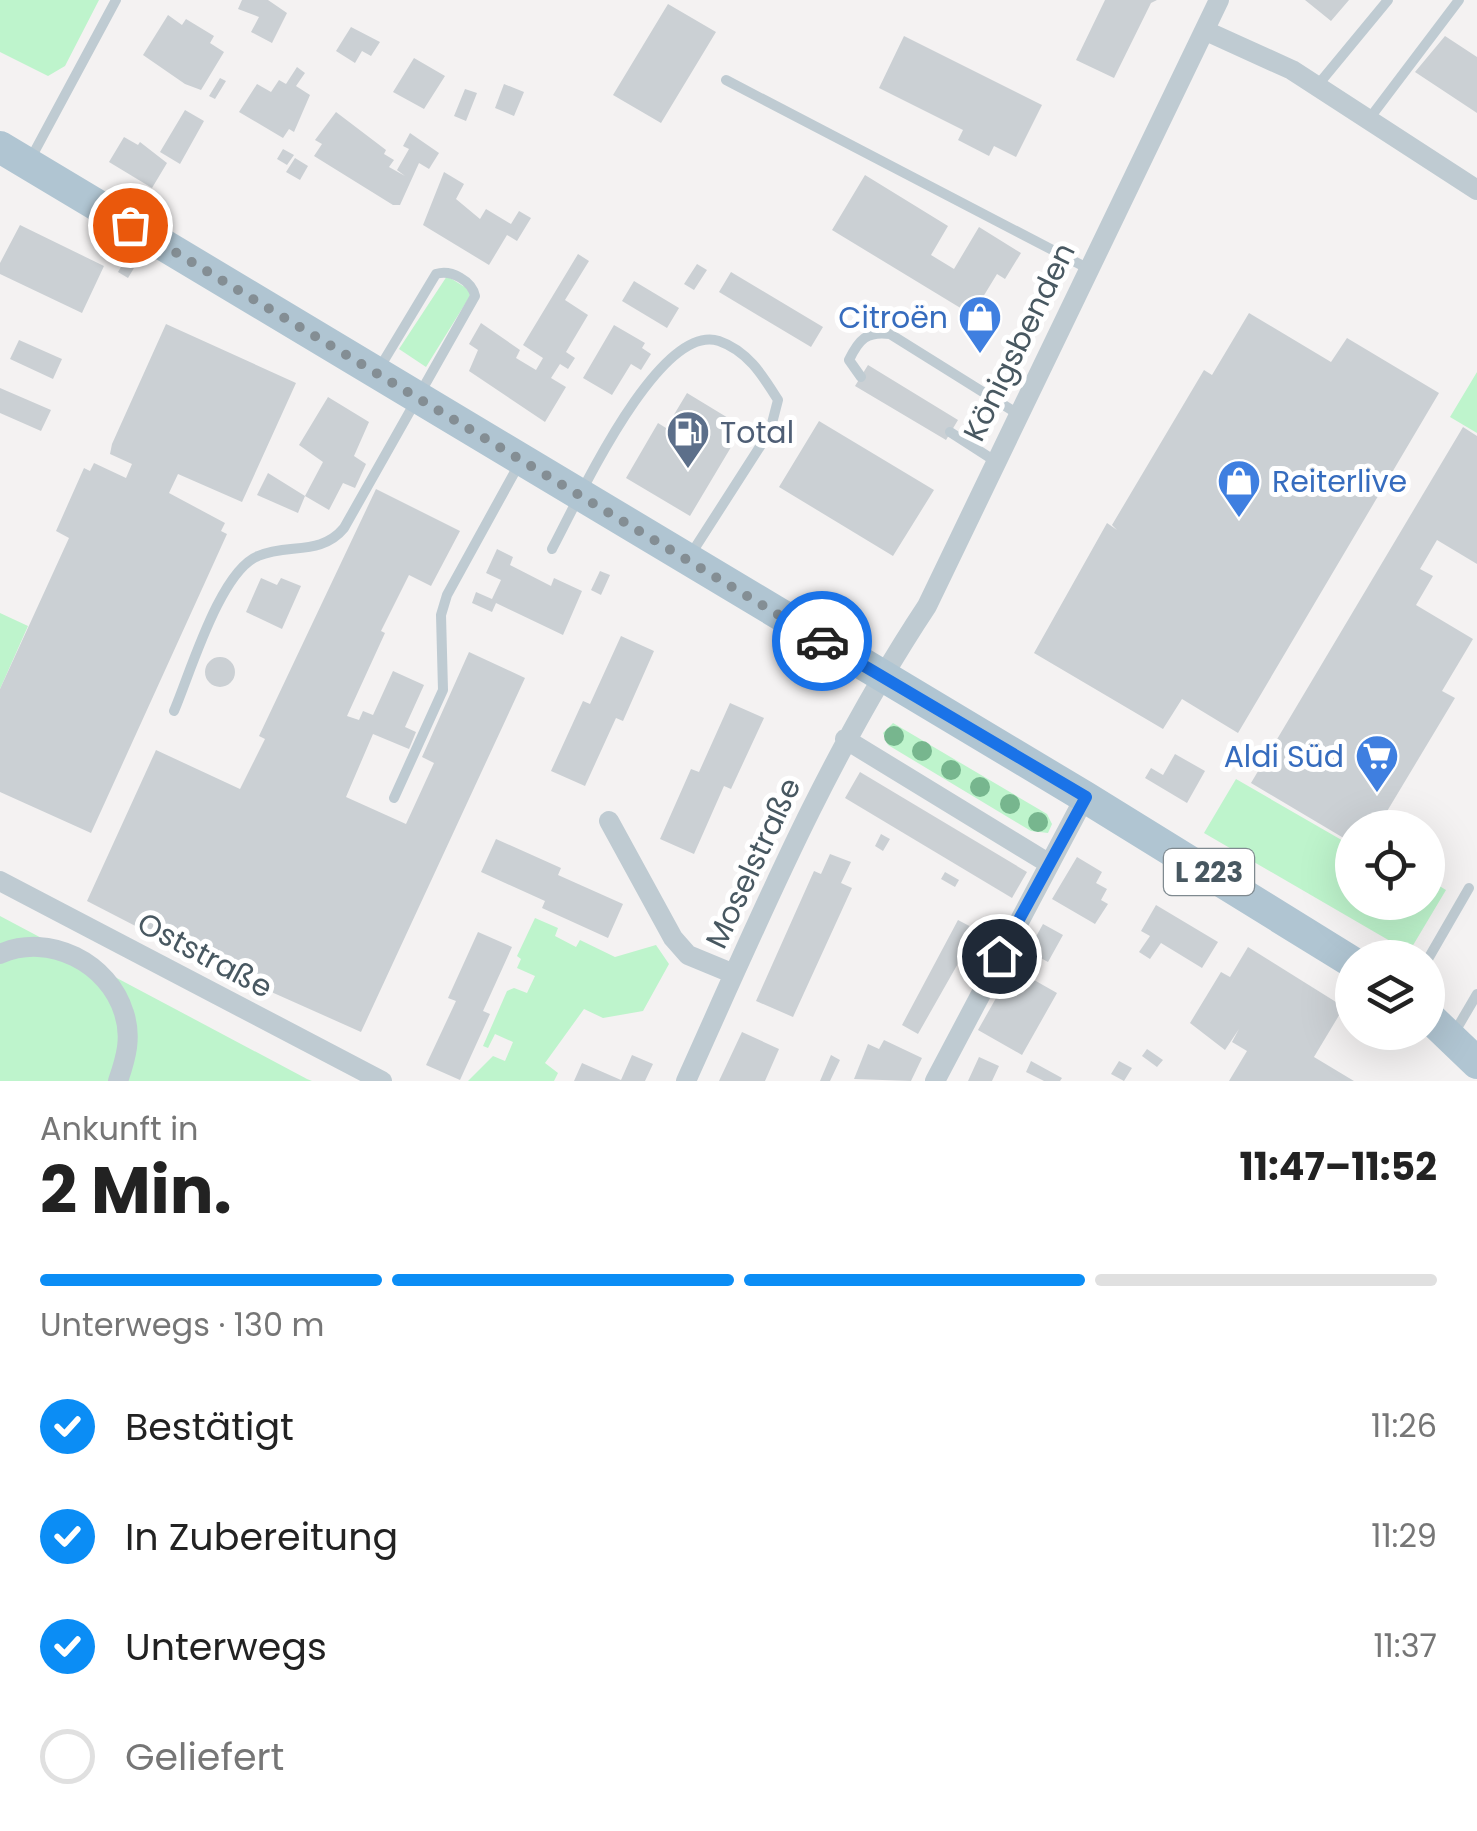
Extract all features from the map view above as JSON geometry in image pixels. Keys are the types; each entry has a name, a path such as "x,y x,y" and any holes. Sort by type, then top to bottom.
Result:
{"main road":[{"name":"L 223","path":"14,155 1086,797 1335,951"},
{"path":"1445,1031 1477,1062"}],"street":[{"name":"Königsbenden","path":"880,674 926,606 1219,0"},
{"path":"1206,31 1292,70 1477,190"},
{"name":"Moselstraße","path":"686,1081 844,739 880,674"},
{"path":"844,739 1048,863"},
{"path":"935,1081 1086,797"},
{"path":"609,821 673,938 688,955 734,974"},
{"name":"Oststraße","path":"0,881 92,929 339,1072 382,1081"},
{"path":"80,958 92,929"},
{"path":"0,954 49,947 80,958 112,987 124,1012 127,1054 118,1081"}],"lane":[{"path":"14,155 116,0"},
{"path":"1317,86 1388,0"},
{"path":"1368,120 1460,0"},
{"path":"726,80 1089,269"},
{"path":"174,711 218,607 237,574 257,556 317,546 337,537 475,296 460,277 441,272 432,278 376,373"},
{"path":"860,377 849,360 868,334 890,334 1018,414"},
{"path":"552,549 648,378 687,344 716,340 754,363 778,400 770,431 687,560"},
{"path":"950,432 994,461"},
{"path":"394,798 443,690 441,615 447,595 522,460"},
{"path":"1439,940 1469,888"},
{"path":"1445,1022 1477,994"}],"green space":[{"path":"0,0 99,0 65,66 48,76 0,52"},
{"path":"447,276 468,289 470,296 426,367 399,349"},
{"path":"1477,372 1477,433 1450,417"},
{"path":"0,613 28,626 0,689"},
{"path":"893,723 1047,814 1052,824 1048,833 1031,831 888,745 883,733"},
{"path":"1236,779 1335,836 1335,909 1204,833"},
{"path":"0,916 307,1079 312,1081 0,1081"},
{"path":"535,918 558,928 555,936 576,947 580,940 615,957 656,945 669,964 643,1011 603,1018 584,1009 545,1063 558,1073 554,1081 468,1081 493,1056 505,1061 513,1042 495,1034 488,1048 483,1046 507,991 514,988 527,993 535,976 517,968 521,959 517,956"},
{"path":"1354,920 1428,920 1416,940 1388,940"}],"building":[{"path":"242,0 268,0 287,13 272,43 251,32 259,17 238,9"},
{"path":"1105,0 1157,0 1151,3 1114,78 1076,60"},
{"path":"1305,0 1349,0 1331,21"},
{"path":"668,4 716,32 661,123 613,95"},
{"path":"168,15 182,25 186,19 214,36 210,43 224,52 201,90 185,84 143,55"},
{"path":"351,27 380,42 371,56 362,51 355,63 336,51"},
{"path":"904,36 1042,105 1016,157 994,146 989,156 958,140 963,130 879,88"},
{"path":"1445,36 1477,57 1477,113 1415,72"},
{"path":"414,58 445,76 424,109 393,92"},
{"path":"297,67 305,73 296,86 310,95 294,132 289,129 283,138 239,112 257,84 271,92 279,80 286,84"},
{"path":"220,78 226,81 215,99 209,96"},
{"path":"504,84 524,92 514,116 495,108"},
{"path":"465,89 477,93 466,121 454,116"},
{"path":"185,110 204,121 180,164 160,152"},
{"path":"336,112 386,150 384,154 394,160 389,167 405,176 397,170 409,149 403,146 410,133 439,153 429,169 419,163 400,205 393,205 314,156 322,144 315,140"},
{"path":"124,137 138,145 140,142 167,163 152,188 109,162"},
{"path":"283,149 294,155 287,165 277,159"},
{"path":"295,158 308,166 300,180 286,172"},
{"path":"444,172 464,184 456,199 480,219 486,209 511,224 519,211 531,218 517,241 507,235 489,265 423,225"},
{"path":"865,175 948,226 931,255 954,269 979,227 1021,253 1005,279 997,274 972,315 832,230"},
{"path":"20,225 104,266 82,313 0,274 0,263"},
{"path":"578,254 589,261 565,300 588,315 566,352 575,358 568,369 560,364 551,378 566,387 545,422 469,371 478,350 469,344 481,323 520,350 516,358 536,370 543,358 523,345"},
{"path":"124,262 134,268 128,278 118,272"},
{"path":"697,264 707,270 694,290 684,284"},
{"path":"731,272 823,327 811,347 719,292"},
{"path":"634,281 679,308 667,328 622,301"},
{"name":"Reiterlive","path":"1249,313 1331,362 1347,338 1439,393 1238,733 1182,699 1163,729 1034,653 1107,523 1117,530 1112,525 1204,370 1212,375"},
{"path":"166,324 296,383 242,502 178,474 169,493 225,523 221,531 227,534 91,833 0,792 0,689 69,538 56,531 84,468 90,471 94,463 126,478 132,464 110,454 112,444"},
{"path":"614,325 645,343 642,348 651,354 641,370 631,364 612,395 583,378"},
{"path":"19,340 62,359 53,379 10,359"},
{"path":"868,365 958,420 946,440 855,386"},
{"path":"0,388 51,410 41,431 0,413"},
{"path":"687,393 743,427 690,516 626,478 658,423 666,428"},
{"path":"328,397 369,422 354,456 366,464 355,488 343,483 329,510 305,496 323,462 299,445"},
{"path":"819,421 934,490 893,556 779,487"},
{"path":"1463,427 1477,436 1477,564 1437,540 1420,569 1433,576 1416,605 1473,639 1442,691 1455,698 1388,810 1335,810 1335,833 1251,783"},
{"path":"268,473 305,496 298,513 257,495"},
{"path":"376,489 460,531 431,586 409,575 381,631 385,633 347,716 359,720 363,711 373,715 393,671 424,685 405,727 416,732 409,749 373,734 346,797 406,824 434,763 422,757 469,652 525,678 361,1032 211,965 87,901 156,750 240,789 265,739 259,736"},
{"path":"497,549 513,557 510,565 551,586 554,578 582,591 563,635 496,603 492,612 472,603 476,592 492,599 501,580 486,573"},
{"path":"600,571 610,575 601,595 591,590"},
{"path":"261,578 277,585 281,578 301,586 282,629 246,612"},
{"path":"621,636 654,651 623,721 616,718 585,786 551,771 583,701 590,704"},
{"path":"220,657 231,661 235,672 231,683 220,687 209,683 205,672 209,661"},
{"path":"730,703 764,718 731,789 724,786 694,854 660,839 691,769 699,772"},
{"path":"1175,754 1205,771 1187,803 1145,778 1151,768 1163,775"},
{"path":"860,772 1027,872 1012,898 845,798"},
{"path":"881,834 890,839 883,851 875,846"},
{"path":"496,839 561,868 558,875 623,904 608,938 542,908 545,901 481,872"},
{"path":"830,854 851,862 841,883 852,888 793,1017 756,1001 814,871 821,874"},
{"path":"1077,857 1102,872 1096,883 1107,889 1101,900 1108,904 1095,924 1052,899"},
{"path":"945,872 959,880 955,887 941,879"},
{"path":"1156,905 1218,942 1202,968 1161,943 1150,959 1139,952 1150,936 1141,931"},
{"path":"958,920 977,930 918,1034 902,1025"},
{"path":"1043,924 1063,935 1048,962 1028,951"},
{"path":"478,932 512,947 483,1011 490,1014 460,1080 426,1065 456,1001 448,998"},
{"path":"1248,947 1335,1001 1335,1022 1314,1057 1354,1081 1229,1081 1247,1051 1232,1042 1239,1029 1225,1050 1190,1023 1221,972 1230,977"},
{"path":"1013,968 1057,993 1022,1055 978,1030"},
{"path":"742,1032 779,1049 765,1081 719,1081"},
{"path":"884,1040 922,1058 911,1081 854,1079 868,1044 879,1049"},
{"path":"1147,1049 1163,1060 1157,1067 1142,1056"},
{"path":"632,1055 653,1064 645,1081 574,1081 582,1063 621,1080"},
{"path":"831,1055 840,1060 830,1081 820,1081"},
{"path":"979,1057 999,1066 992,1081 968,1081"},
{"path":"1031,1061 1062,1078 1044,1081 1026,1072"},
{"path":"1119,1061 1132,1068 1124,1081 1111,1074"}],"way so far":[{"path":"130,225 822,641"}],"place":[{"name":"Citroën","path":"980,355"},
{"name":"Total","path":"688,470"},
{"name":"Reiterlive","path":"1239,519"},
{"name":"Aldi Süd","path":"1377,794"}],"route":[{"path":"822,641 1086,797 999,956"}]}
